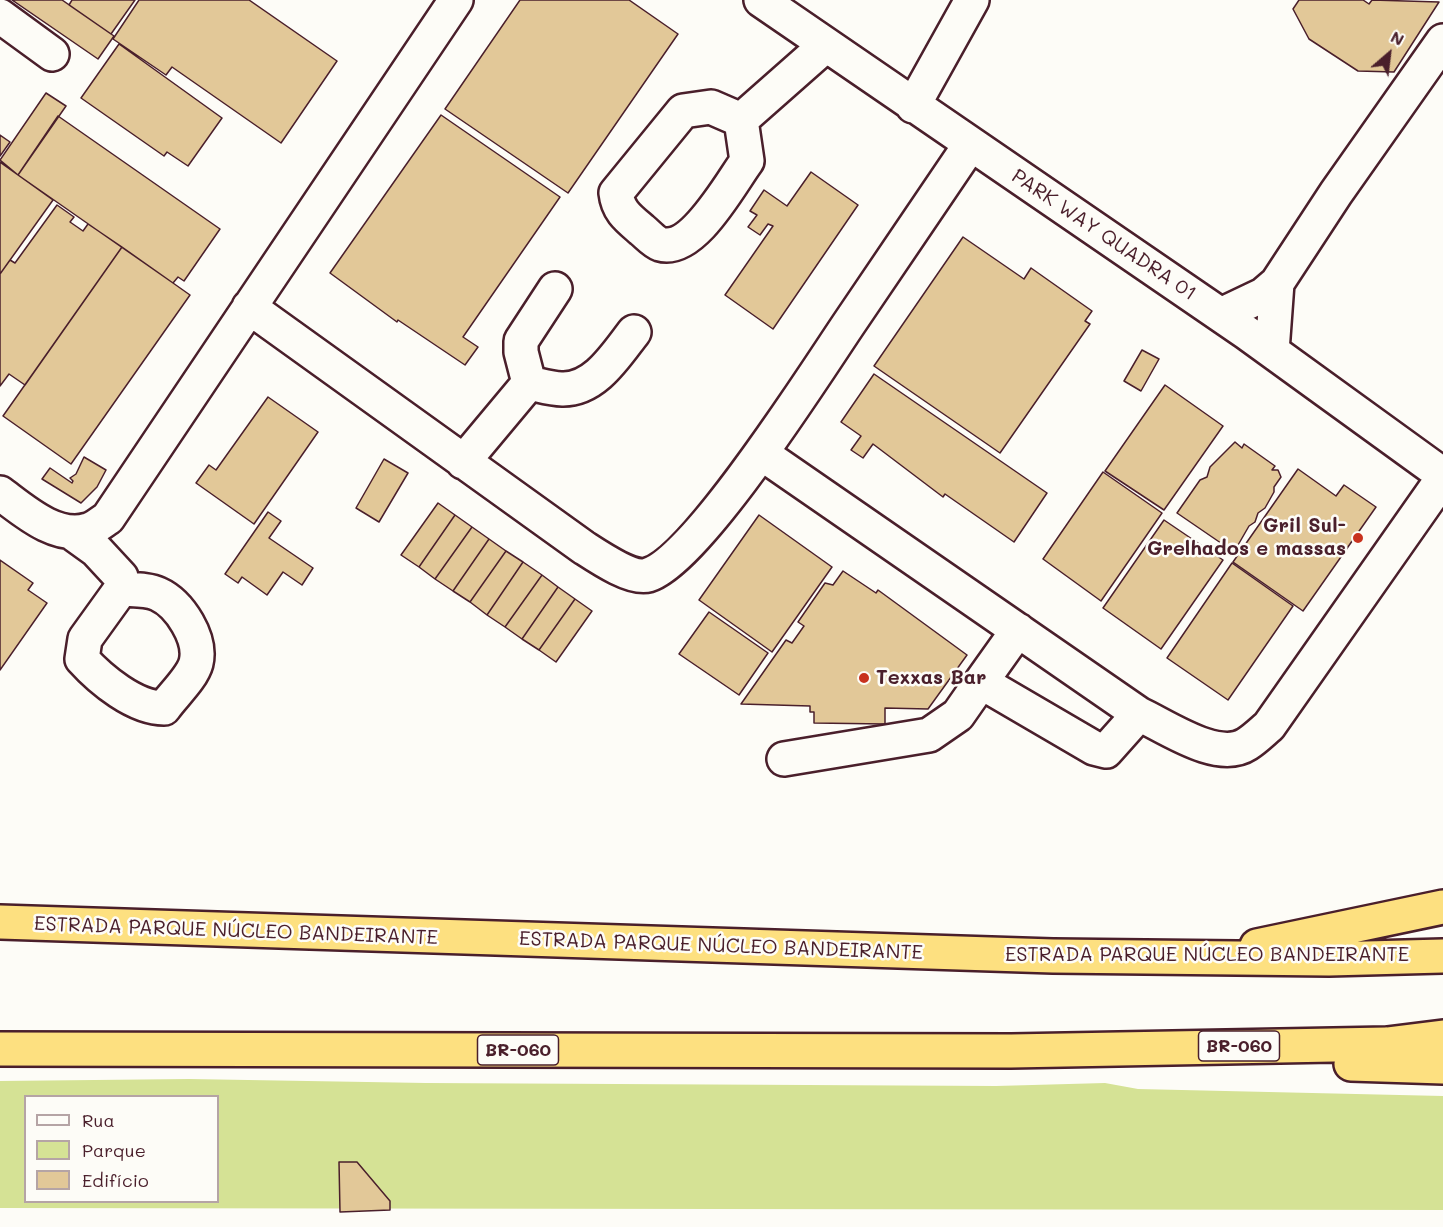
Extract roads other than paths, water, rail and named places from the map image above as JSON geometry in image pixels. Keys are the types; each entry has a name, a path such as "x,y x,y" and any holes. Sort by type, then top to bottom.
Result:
{"highway":[{"path":"1200,958 1443,907"},
{"name":"ESTRADA PARQUE NÚCLEO BANDEIRANTE","path":"0,922 442,938 1200,958 1329,959 1443,956"},
{"name":"BR-060","path":"0,1049 1100,1049 1387,1044 1443,1037"},
{"path":"1100,1049 1443,1067"}],"street":[{"path":"71,532 89,530 108,518 456,0"},
{"name":"PARK WAY QUADRA 01","path":"761,0 1221,315 1443,477"},
{"path":"913,106 972,0"},
{"path":"0,16 51,54"},
{"path":"1221,315 1263,295 1277,283 1335,193 1443,41"},
{"path":"741,120 826,45"},
{"path":"249,308 583,547 624,570 646,576 664,568 687,546 761,453 970,144"},
{"path":"1272,351 1277,283"},
{"path":"529,383 521,352 521,341 555,289"},
{"path":"529,383 563,389 582,386 605,368 634,332"},
{"path":"464,462 529,383"},
{"path":"761,453 1139,714 1197,743 1223,751 1246,745 1269,726 1443,477"},
{"path":"0,493 31,516 71,532 106,560 121,577 121,589"},
{"path":"784,759 929,735 957,715 1018,630"},
{"path":"981,682 1100,750 1106,751 1139,714"}],"place":[{"name":"Gril Sul- Grelhados e massas","path":"1358,538"},
{"name":"Texxas Bar","path":"864,678"}]}
